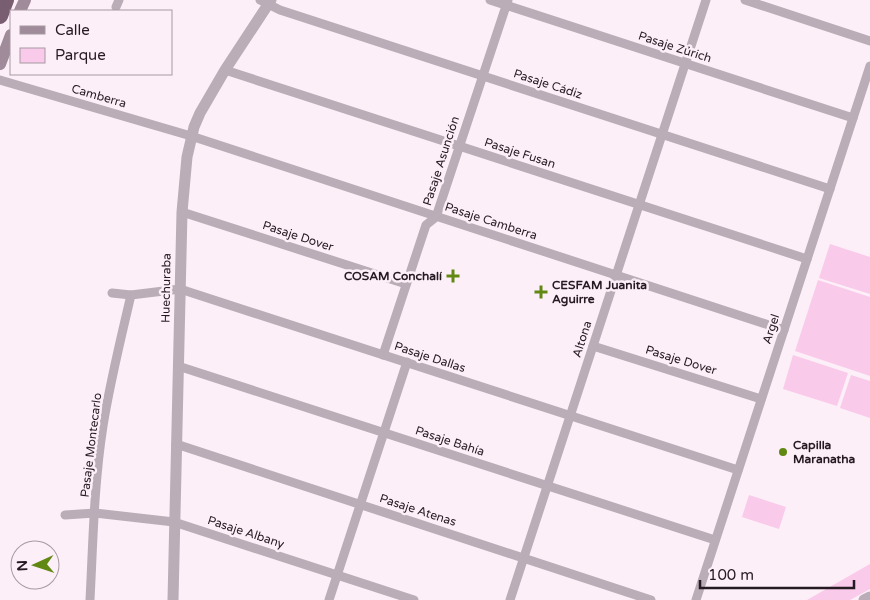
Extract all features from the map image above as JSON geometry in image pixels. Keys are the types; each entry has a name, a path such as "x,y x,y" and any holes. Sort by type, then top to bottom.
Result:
{"highway":[{"path":"0,16 6,0"}],"main road":[{"path":"0,64 10,38"}],"street":[{"name":"Pasaje Zúrich","path":"490,0 507,3 685,64 853,118"},
{"name":"Altona","path":"510,600 706,0"},
{"path":"745,0 870,41"},
{"name":"Huechuraba","path":"173,600 182,212 187,157 191,136 200,113 267,1"},
{"name":"Pasaje Cádiz","path":"267,1 280,10 830,189"},
{"name":"Pasaje Asunción","path":"384,355 426,225 436,216 507,3"},
{"name":"Argel","path":"696,600 870,66"},
{"name":"Pasaje Fusan","path":"226,70 807,259"},
{"name":"Camberra","path":"0,80 191,136"},
{"name":"Pasaje Camberra","path":"191,136 784,330"},
{"name":"Pasaje Dover","path":"182,212 406,284"},
{"name":"Pasaje Dallas","path":"112,293 131,295 180,289 738,470"},
{"name":"Pasaje Montecarlo","path":"90,600 103,426 131,295"},
{"name":"Pasaje Dover","path":"593,346 761,399"},
{"path":"329,600 407,362"},
{"name":"Pasaje Bahía","path":"178,366 715,540"},
{"name":"Pasaje Atenas","path":"176,444 651,600"},
{"name":"Pasaje Albany","path":"65,515 95,513 174,522 414,600"},
{"path":"864,600 870,597"}],"green space":[{"path":"830,244 870,257 870,294 819,278"},
{"path":"818,280 870,297 870,376 795,351"},
{"path":"793,355 848,373 837,406 783,389"},
{"path":"851,375 870,381 870,418 840,408"},
{"path":"749,495 786,507 779,529 742,517"},
{"path":"870,564 870,589 850,600 807,600"}],"place":[{"name":"COSAM Conchalí","path":"453,276"},
{"name":"CESFAM Juanita Aguirre","path":"541,292"},
{"name":"Capilla Maranatha","path":"783,452"}]}
